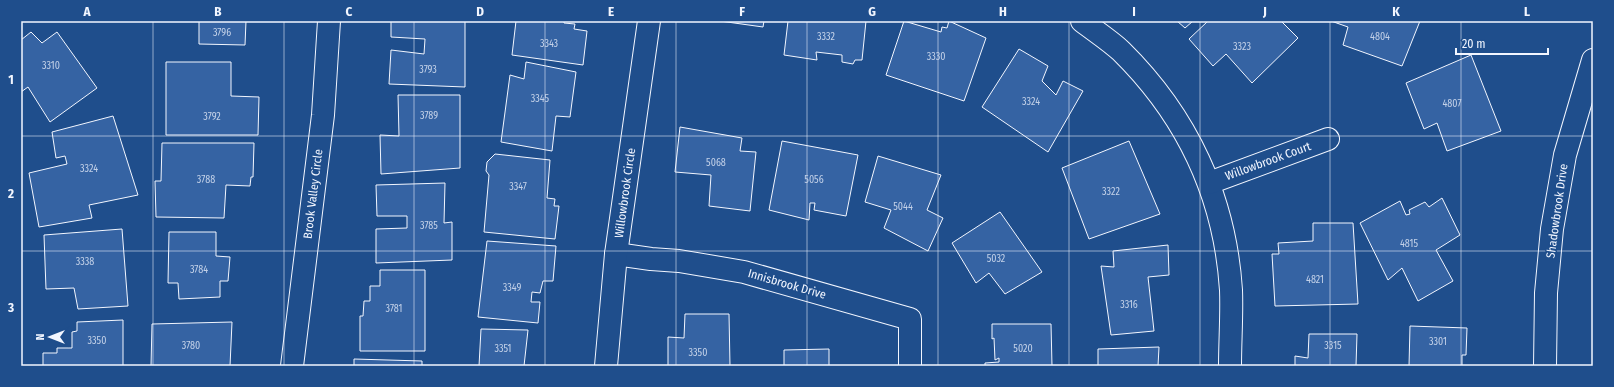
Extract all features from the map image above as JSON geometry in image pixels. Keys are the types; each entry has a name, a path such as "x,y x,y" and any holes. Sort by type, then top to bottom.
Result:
{"street":[{"name":"Brook Valley Circle","path":"292,366 323,115 328,21"},
{"name":"Willowbrook Circle","path":"606,366 616,254 649,21"},
{"path":"1082,21 1120,50 1161,95 1191,141 1213,191 1227,253 1231,291 1230,366"},
{"name":"Shadowbrook Drive","path":"1545,366 1546,293 1552,229 1565,155 1593,60"},
{"name":"Willowbrook Court","path":"1209,183 1328,139"},
{"name":"Innisbrook Drive","path":"616,254 679,261 744,272 910,319 910,366"}],"building":[{"path":"199,21 246,21 245,45 199,44"},
{"path":"391,21 465,21 465,87 389,84 391,50 424,54 425,39 391,37"},
{"path":"516,21 564,21 564,23 575,24 574,29 587,31 583,65 512,55"},
{"path":"720,21 764,21 763,27"},
{"path":"788,21 866,21 862,60 855,60 853,64 842,62 842,55 816,52 817,60 784,55"},
{"path":"904,21 941,32 942,27 947,28 949,21 986,38 964,101 886,75"},
{"path":"1177,21 1193,21 1185,28"},
{"path":"1208,21 1281,21 1298,38 1252,83 1226,54 1213,66 1189,39"},
{"path":"1331,21 1420,21 1402,66 1343,45 1348,27"},
{"path":"31,32 42,43 57,32 97,88 50,122 28,87 21,92 21,40"},
{"path":"1019,49 1048,66 1042,81 1056,95 1063,81 1083,91 1048,152 982,107"},
{"path":"1471,55 1501,131 1447,151 1437,123 1424,129 1406,83"},
{"path":"166,62 231,62 231,96 259,97 258,135 166,135"},
{"path":"526,62 576,72 570,117 556,116 552,151 501,142 510,75 524,79"},
{"path":"398,95 460,95 460,168 381,174 380,135 399,136"},
{"path":"113,116 138,195 89,205 92,218 39,227 29,173 67,164 65,156 56,158 52,132"},
{"path":"680,127 742,138 740,151 756,152 750,211 709,206 711,175 675,172"},
{"path":"782,141 858,155 846,216 814,210 815,203 810,203 809,220 769,210"},
{"path":"1129,141 1160,214 1089,239 1062,168"},
{"path":"162,143 254,143 253,177 251,177 250,186 226,185 224,218 156,217 155,181 161,181"},
{"path":"495,154 550,160 547,198 555,199 554,206 559,206 555,239 484,232 489,175 486,171 487,162"},
{"path":"878,156 941,175 927,210 943,218 928,251 884,228 891,210 865,202"},
{"path":"445,183 444,223 452,222 452,260 376,263 376,229 407,228 407,216 377,216 376,185"},
{"path":"1442,198 1460,235 1436,250 1453,281 1418,301 1402,268 1388,280 1360,223 1400,201 1406,215 1410,214 1409,210 1425,202 1429,207"},
{"path":"1000,212 1042,272 1005,294 989,273 976,283 952,243"},
{"path":"1313,223 1353,223 1358,304 1275,306 1272,254 1279,254 1278,243 1313,241"},
{"path":"122,229 128,306 78,309 74,288 46,289 44,235"},
{"path":"169,232 216,232 216,256 230,257 228,281 220,281 220,297 179,299 178,283 168,283"},
{"path":"487,241 556,246 553,281 543,281 540,293 532,292 531,302 540,302 538,323 478,317"},
{"path":"1168,245 1169,275 1148,277 1154,331 1111,335 1101,266 1114,267 1113,251"},
{"path":"380,270 425,270 425,351 360,351 360,316 363,316 364,301 370,301 370,286 380,286"},
{"path":"685,314 729,314 730,366 668,366 668,337 684,338"},
{"path":"123,320 123,366 43,366 43,353 57,353 57,348 72,348 72,332 77,331 77,322"},
{"path":"232,322 230,366 151,366 152,324"},
{"path":"992,324 1051,324 1052,366 985,366 985,363 999,362 999,358 995,360 994,338 992,339"},
{"path":"1410,326 1467,328 1466,355 1462,355 1462,366 1409,366"},
{"path":"481,329 528,330 524,366 479,366"},
{"path":"1309,334 1357,334 1356,366 1295,366 1295,356 1308,358"},
{"path":"1159,347 1158,366 1098,366 1098,349"},
{"path":"829,349 829,366 784,366 784,350"},
{"path":"354,359 422,361 422,366 354,366"}]}
